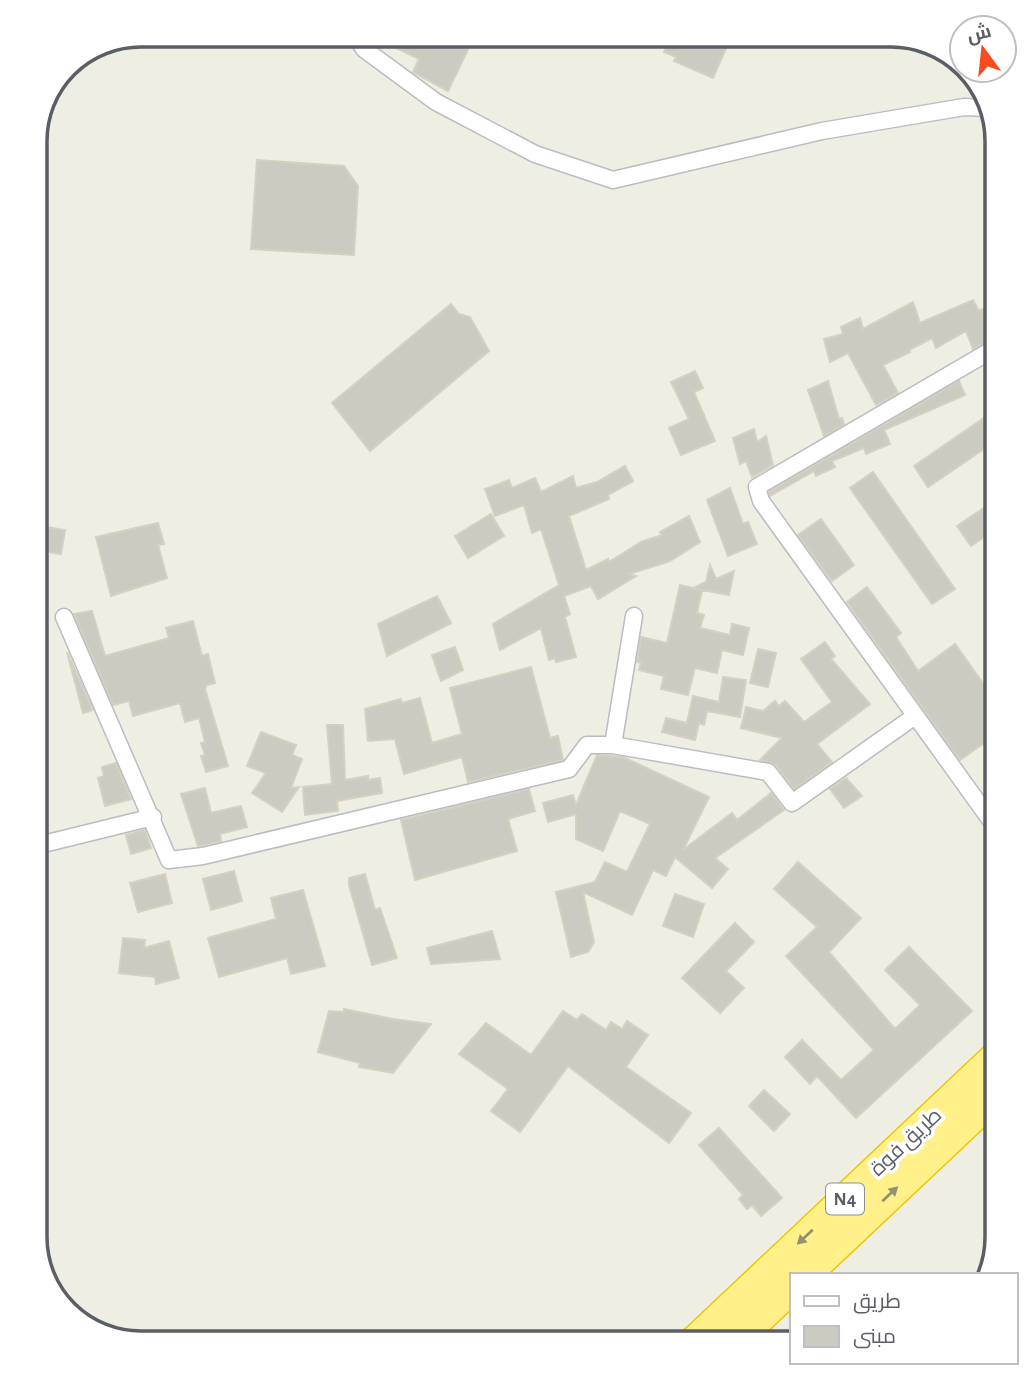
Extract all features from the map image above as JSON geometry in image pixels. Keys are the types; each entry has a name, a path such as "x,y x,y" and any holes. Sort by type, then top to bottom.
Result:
{"highway":[{"name":"طريق فوة","path":"707,1331 985,1067"},
{"name":"طريق فوة","path":"807,1273 985,1105"},
{"path":"746,1331 790,1289"}],"street":[{"path":"364,47 436,102 536,154 614,180 822,131 964,107 979,108"},
{"path":"985,354 757,487 761,500 985,812"},
{"path":"613,745 634,616"},
{"path":"64,617 153,817 169,860 203,856 569,769 587,745 613,745 768,772 792,803 915,716"},
{"path":"47,843 153,817"}],"building":[{"path":"394,47 469,47 448,91 413,72 419,59"},
{"path":"666,47 727,47 713,78 674,61 676,57 664,52"},
{"path":"257,160 344,166 358,186 354,255 251,249"},
{"path":"973,300 979,311 985,308 985,343 973,349 966,331 936,348 932,338 909,350 910,352 883,365 898,393 876,405 848,353 830,362 824,339 843,334 841,327 860,318 863,329 913,302 920,323"},
{"path":"451,304 459,314 470,317 489,351 370,451 332,403"},
{"path":"695,371 703,388 694,392 715,441 681,455 669,428 689,419 671,382"},
{"path":"828,381 839,419 842,418 844,424 824,436 808,390"},
{"path":"959,381 965,395 884,430 890,444 866,454 864,448 832,461 835,467 816,476 814,471 770,496 769,492"},
{"path":"985,417 985,448 928,487 914,466"},
{"path":"754,429 757,442 766,436 773,465 752,477 746,461 740,464 733,438"},
{"path":"625,466 633,481 608,495 609,499 569,516 586,570 608,559 609,562 641,542 662,535 660,532 689,516 700,542 670,561 629,574 636,576 598,599 591,586 564,596 570,614 565,617 576,657 556,662 555,658 549,660 541,628 500,650 493,624 559,585 541,529 532,533 524,505 495,516 485,489 509,480 512,488 535,478 541,492 573,476 576,488 597,482"},
{"path":"873,472 955,589 932,604 850,488"},
{"path":"730,488 743,524 748,522 757,544 728,556 707,500"},
{"path":"985,507 985,536 971,546 957,526"},
{"path":"491,514 504,536 468,558 455,536"},
{"path":"821,519 854,565 832,581 798,535"},
{"path":"158,523 164,544 158,545 167,578 111,596 96,537"},
{"path":"47,527 65,530 61,554 47,552"},
{"path":"710,565 716,579 734,571 729,595 693,588 706,582"},
{"path":"680,585 702,590 697,613 704,615 700,628 730,635 732,624 749,628 743,655 722,650 717,673 695,668 688,695 661,689 664,676 639,670 641,663 637,662 641,637 667,643"},
{"path":"867,587 901,633 896,637 918,671 955,644 985,686 985,742 960,760 847,602"},
{"path":"437,596 451,623 387,656 378,624"},
{"path":"92,611 105,656 169,638 166,628 193,621 202,656 208,654 215,683 207,685 205,689 228,766 206,772 201,756 205,755 201,743 205,742 199,718 185,722 180,703 133,716 129,701 113,705 74,614"},
{"path":"825,642 835,656 831,659 870,704 817,744 832,762 794,789 776,765 760,760 782,738 741,728 746,707 763,711 775,701 779,706 785,701 804,722 832,702 801,659"},
{"path":"455,647 463,670 441,681 432,655"},
{"path":"758,649 776,653 768,687 750,683"},
{"path":"67,652 93,710 83,713"},
{"path":"531,667 550,738 558,736 563,760 468,782 462,757 404,774 395,739 368,741 365,709 401,699 402,703 420,698 432,743 462,734 450,688"},
{"path":"723,677 746,680 740,717 707,711 704,725 699,723 695,740 662,732 666,718 687,723 693,696 719,702"},
{"path":"327,725 343,725 345,780 368,776 368,780 380,778 382,793 337,801 338,811 305,815 303,787 332,784"},
{"path":"261,732 296,745 292,755 302,759 291,788 299,787 282,812 252,793 266,773 247,766"},
{"path":"597,755 623,757 709,797 683,850 732,813 737,820 771,793 784,810 715,858 728,869 712,888 675,857 666,876 653,870 632,915 583,892 594,942 588,952 571,957 556,892 595,882 605,862 627,872 650,824 620,811 603,851 576,839 576,814 548,822 543,803 573,795 576,805"},
{"path":"116,763 131,799 105,806 98,778 104,776 102,767"},
{"path":"846,778 862,796 844,808 830,789"},
{"path":"205,788 211,813 241,806 247,827 220,834 221,841 198,846 181,794"},
{"path":"529,789 535,811 508,819 517,851 415,880 401,820"},
{"path":"145,830 151,848 131,854 126,835"},
{"path":"798,862 861,918 829,952 895,1029 920,1005 885,970 909,947 972,1011 856,1118 817,1076 810,1084 785,1057 802,1040 841,1080 874,1050 786,956 817,927 774,889"},
{"path":"234,871 242,901 211,910 203,879"},
{"path":"165,874 172,903 138,912 130,883"},
{"path":"365,874 375,910 380,908 397,958 372,965 349,885 349,878"},
{"path":"303,890 325,966 291,974 287,958 219,977 208,938 276,919 271,898"},
{"path":"675,894 704,904 693,937 663,926"},
{"path":"735,923 754,942 726,971 744,988 720,1013 682,978"},
{"path":"492,931 500,959 431,964 427,948"},
{"path":"123,938 145,940 144,948 169,941 179,978 156,984 155,977 119,973"},
{"path":"344,1009 431,1024 393,1073 359,1067 360,1063 318,1052 329,1011 344,1012"},
{"path":"563,1011 577,1020 582,1014 606,1030 611,1022 622,1029 627,1021 648,1035 626,1067 691,1113 669,1143 568,1066 520,1132 491,1111 508,1089 459,1054 486,1023 531,1055"},
{"path":"764,1090 790,1114 774,1131 749,1106"},
{"path":"719,1128 782,1198 761,1216 752,1205 747,1209 739,1199 743,1195 699,1145"}]}
